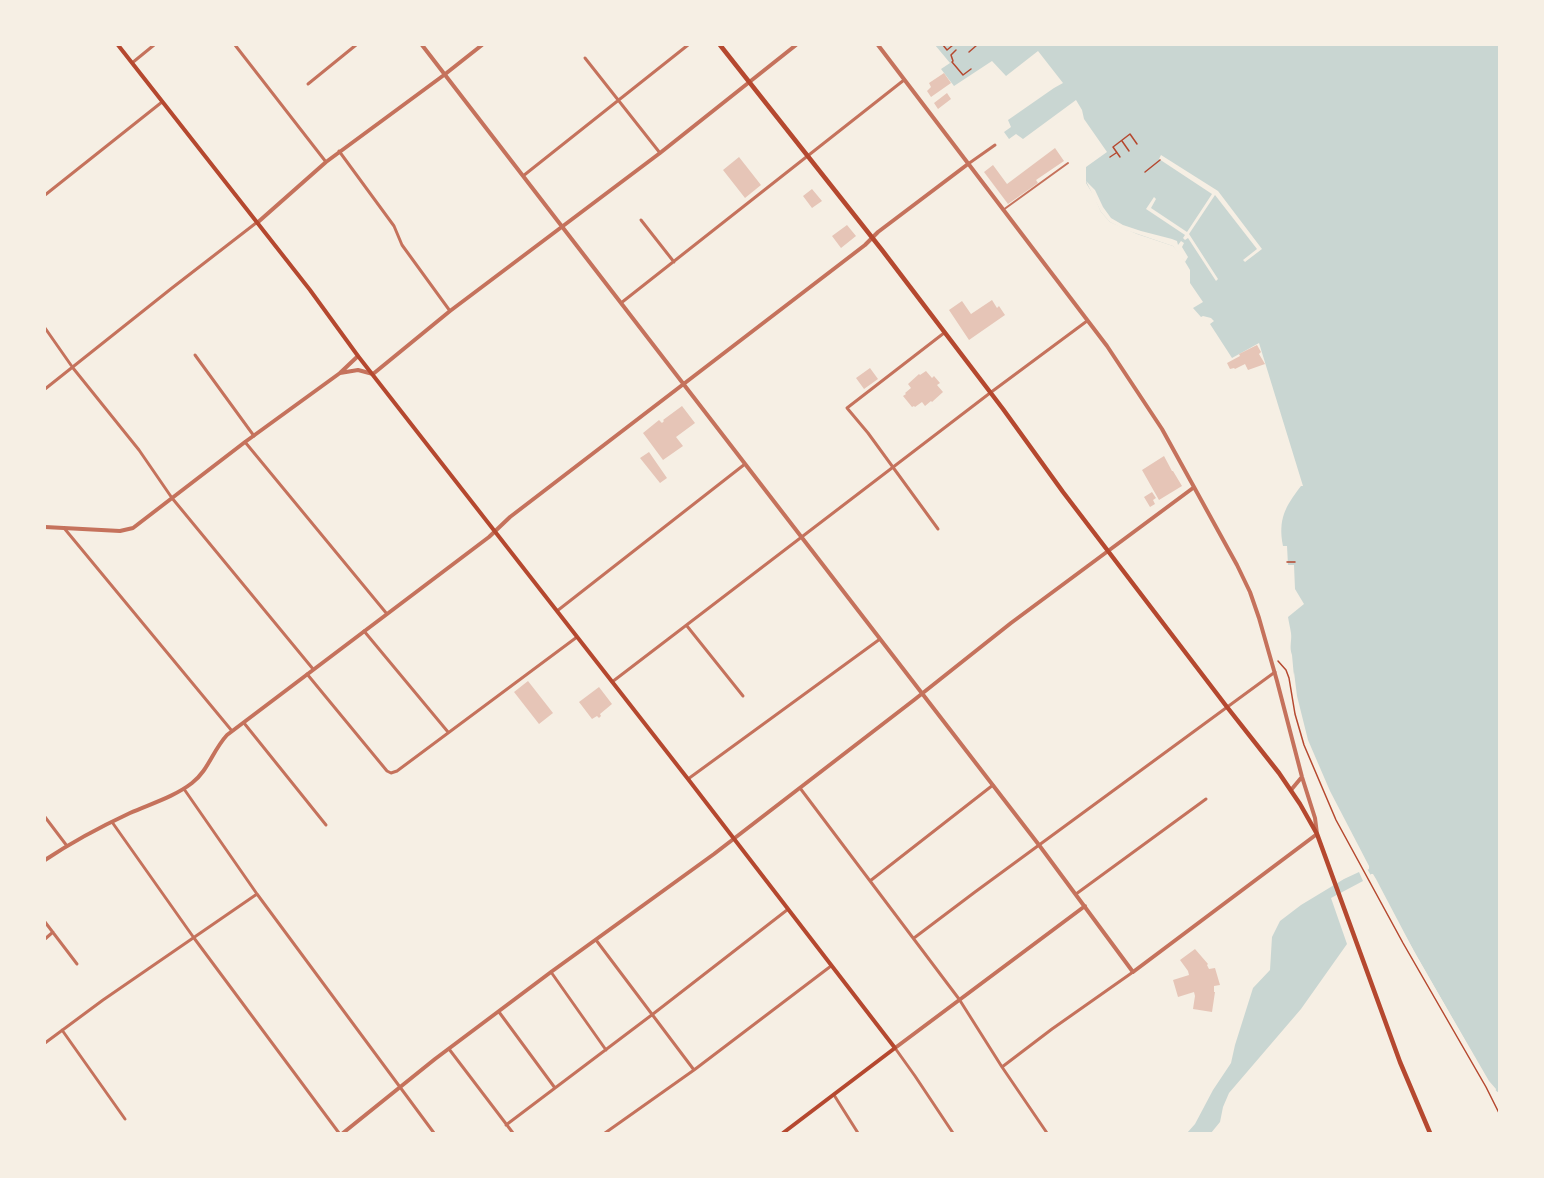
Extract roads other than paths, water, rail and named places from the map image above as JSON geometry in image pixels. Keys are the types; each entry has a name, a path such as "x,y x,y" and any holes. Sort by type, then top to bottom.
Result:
{"main road":[{"path":"118,45 895,1048 783,1133"},
{"path":"720,45 990,393 1291,790 1317,834 1400,1062 1430,1133"}],"street":[{"path":"132,63 154,45"},
{"path":"235,45 326,162"},
{"path":"308,84 356,45"},
{"path":"422,45 993,785 1133,972"},
{"path":"45,389 256,224 339,151 482,45"},
{"path":"523,176 688,45"},
{"path":"340,373 358,370 373,374 450,311 660,153 796,45"},
{"path":"878,45 1107,346 1162,429 1250,592 1275,672 1315,818 1317,834 1002,1067"},
{"path":"585,58 660,153"},
{"path":"621,303 904,80"},
{"path":"45,195 162,102"},
{"path":"45,860 112,822 184,789 198,778 223,740 232,731 495,532 510,517 684,385 871,238 995,146"},
{"path":"339,151 394,226 402,245 450,311"},
{"path":"1003,210 1068,163"},
{"path":"641,220 674,262"},
{"path":"612,682 1087,321"},
{"path":"45,328 73,368 139,450 172,498 314,669"},
{"path":"938,529 847,408 944,333"},
{"path":"195,356 254,436"},
{"path":"45,527 128,530 340,373 358,356"},
{"path":"245,442 387,614"},
{"path":"557,611 745,464"},
{"path":"112,822 194,938 341,1133 551,972 733,839 1011,623 1193,488"},
{"path":"64,528 232,731"},
{"path":"687,626 743,696"},
{"path":"364,631 448,732"},
{"path":"307,674 391,773 397,771 577,637"},
{"path":"688,779 880,639"},
{"path":"914,939 1275,672"},
{"path":"244,723 327,825"},
{"path":"1291,790 1302,777"},
{"path":"870,880 993,785"},
{"path":"799,787 959,999 1047,1133"},
{"path":"184,789 257,894 434,1133"},
{"path":"1076,894 1206,799"},
{"path":"45,817 67,846"},
{"path":"45,1043 103,1000 257,894"},
{"path":"953,1133 895,1048 1085,906"},
{"path":"506,1125 787,910"},
{"path":"45,922 77,964"},
{"path":"45,939 54,932"},
{"path":"596,940 694,1070"},
{"path":"605,1133 694,1070 831,966"},
{"path":"551,972 606,1050"},
{"path":"499,1012 555,1088"},
{"path":"62,1030 126,1119"},
{"path":"449,1049 513,1133"},
{"path":"834,1095 858,1133"}]}
